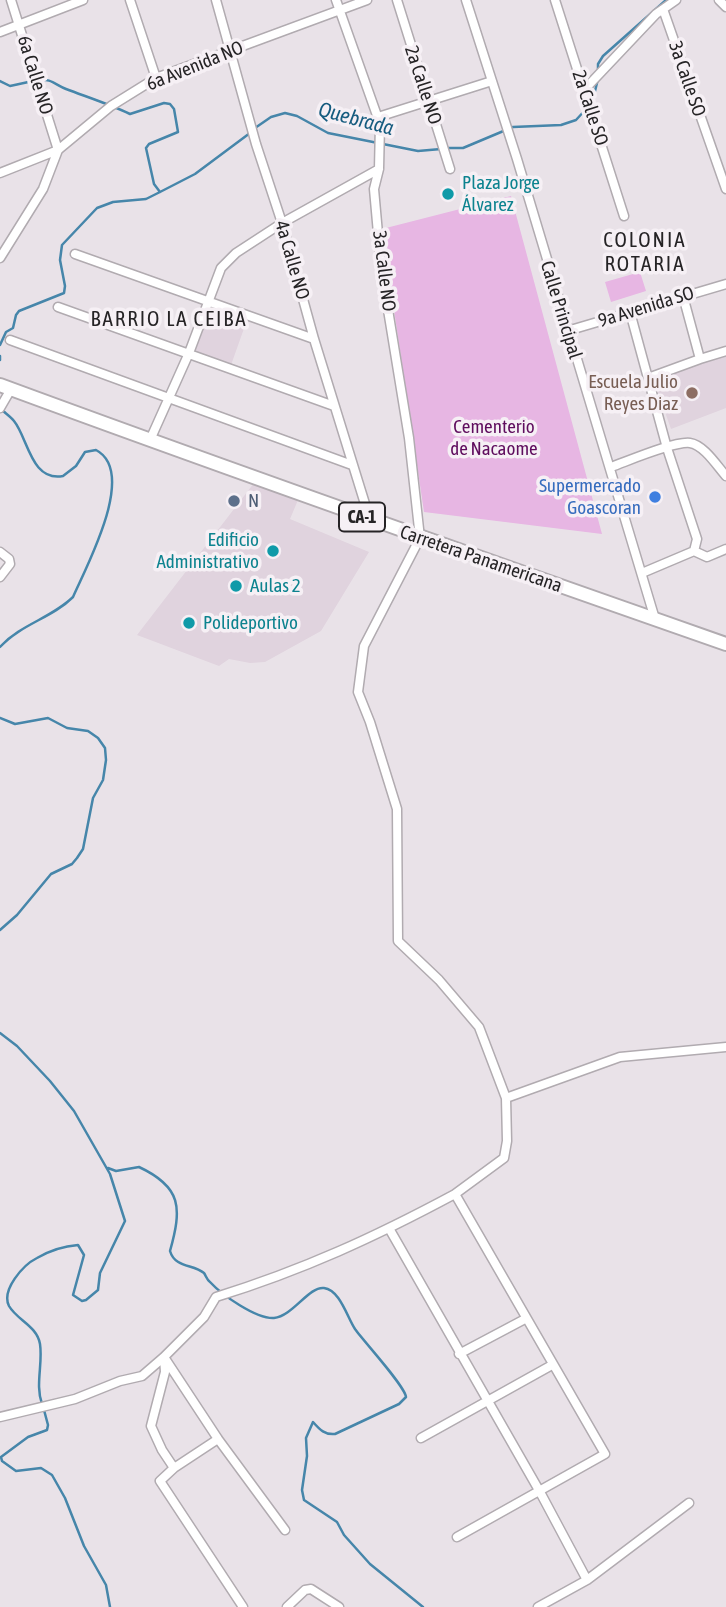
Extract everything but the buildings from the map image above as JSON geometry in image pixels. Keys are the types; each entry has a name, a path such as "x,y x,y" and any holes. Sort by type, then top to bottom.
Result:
{"highway":[{"name":"Carretera Panamericana","path":"6,387 420,538 726,644"}],"street":[{"name":"6a Calle NO","path":"11,0 58,150"},
{"path":"0,32 83,0"},
{"path":"130,0 156,78"},
{"name":"4a Calle NO","path":"216,0 314,340 370,520"},
{"name":"3a Calle NO","path":"336,0 380,124 379,169 374,189 381,267 409,438 420,538"},
{"name":"6a Avenida NO","path":"0,173 58,150 111,106 156,78 367,0"},
{"name":"2a Calle NO","path":"397,0 450,169"},
{"name":"Calle Principal","path":"466,0 611,467 655,619"},
{"name":"2a Calle SO","path":"555,0 624,216"},
{"path":"585,89 663,9 676,0"},
{"path":"719,0 726,8"},
{"name":"3a Calle SO","path":"663,9 726,186"},
{"path":"378,117 492,81"},
{"path":"0,258 43,188 58,150"},
{"path":"150,440 169,400 221,268 236,253 282,223 379,169"},
{"path":"75,254 314,340"},
{"name":"9a Avenida SO","path":"567,331 726,284"},
{"path":"683,296 700,359"},
{"path":"58,307 334,405"},
{"path":"630,312 667,448 697,539 694,551"},
{"path":"10,340 169,400 352,464"},
{"path":"648,378 726,351"},
{"path":"0,408 6,387"},
{"path":"611,467 667,448 691,443 702,450 726,476"},
{"path":"0,1416 75,1399 120,1381 142,1376 204,1317 216,1297 309,1265 390,1230 455,1194 504,1158 507,1141 506,1098 479,1027 439,980 398,941 397,808 358,692 364,646 420,538"},
{"path":"642,573 694,551 707,557 726,549"},
{"path":"0,552 9,559 10,564 0,577"},
{"path":"506,1098 620,1057 726,1047"},
{"path":"455,1194 605,1454 457,1537"},
{"path":"390,1230 540,1492 587,1580"},
{"path":"459,1354 525,1319"},
{"path":"164,1357 218,1439 285,1530"},
{"path":"164,1357 165,1372 151,1426 174,1468"},
{"path":"421,1438 552,1365"},
{"path":"218,1439 174,1468 160,1481 243,1607"},
{"path":"538,1607 587,1580 689,1503"},
{"path":"287,1607 305,1590 311,1590 338,1607"}],"shaded area":[{"path":"211,307 247,320 231,365 195,352"},
{"name":"Escuela Julio Reyes Diaz","path":"726,354 726,408 671,429 653,378"},
{"path":"254,483 298,500 290,519 369,552 321,631 265,662 250,663 229,659 219,666 137,635"}],"green space":[{"name":"Cementerio de Nacaome","path":"511,196 602,534 424,512 382,229"},
{"path":"640,272 646,291 611,302 605,282"}],"waterway":[{"name":"Quebrada","path":"598,72 598,64 603,56 666,0"},
{"name":"Quebrada","path":"592,103 598,79"},
{"path":"39,80 50,81 130,114 164,103 170,104 174,109 178,132 149,144 146,148 154,184 160,192"},
{"path":"0,81 10,86 33,81"},
{"name":"Quebrada","path":"447,148 463,148 513,127 561,125 576,120 587,108"},
{"name":"Quebrada","path":"255,128 271,117 285,113 297,116 328,133 418,151 441,149"},
{"name":"Quebrada","path":"0,345 6,332 13,328 19,311 64,293 60,260 62,245 97,208 113,202 146,199 195,174 250,133"},
{"path":"0,647 17,632 73,597 105,520 111,498 112,478 108,461 96,450 85,452 76,466 63,476 52,476 44,472 37,466 19,428 1,409"},
{"path":"0,718 15,724 48,718 67,728 88,731 98,738 105,748 106,760 103,780 93,798 83,849 72,864 51,874 17,915 0,930"},
{"path":"0,1033 17,1046 74,1111 110,1174 125,1221 100,1273 98,1290 86,1300 82,1301 73,1295 84,1255 78,1245 57,1249 37,1258 20,1272 11,1286 7,1300 9,1306 35,1332 40,1344 39,1389 42,1404"},
{"path":"108,1168 116,1171 139,1167 164,1183 171,1191 177,1211 170,1251 172,1256 180,1263 204,1273 215,1287 240,1305 258,1315 274,1318 288,1312 318,1289 330,1290 339,1299 355,1329 392,1374 406,1397 399,1404 335,1434 328,1434 313,1422 306,1438 307,1456 302,1490 304,1500 337,1522 344,1535 370,1564 423,1607"},
{"path":"44,1410 47,1430 28,1437 1,1457 2,1461 16,1471 41,1468 52,1475 65,1498 84,1546 106,1585 110,1607"}],"place":[{"name":"Plaza Jorge Álvarez","path":"448,194"},
{"name":"Escuela Julio Reyes Diaz","path":"692,393"},
{"name":"Supermercado Goascoran","path":"655,497"},
{"name":"N","path":"234,501"},
{"name":"Edificio Administrativo","path":"273,551"},
{"name":"Aulas 2","path":"236,586"},
{"name":"Polideportivo","path":"189,623"}],"district":[{"name":"COLONIA ROTARIA","path":"645,252"},
{"name":"BARRIO LA CEIBA","path":"169,319"}]}
